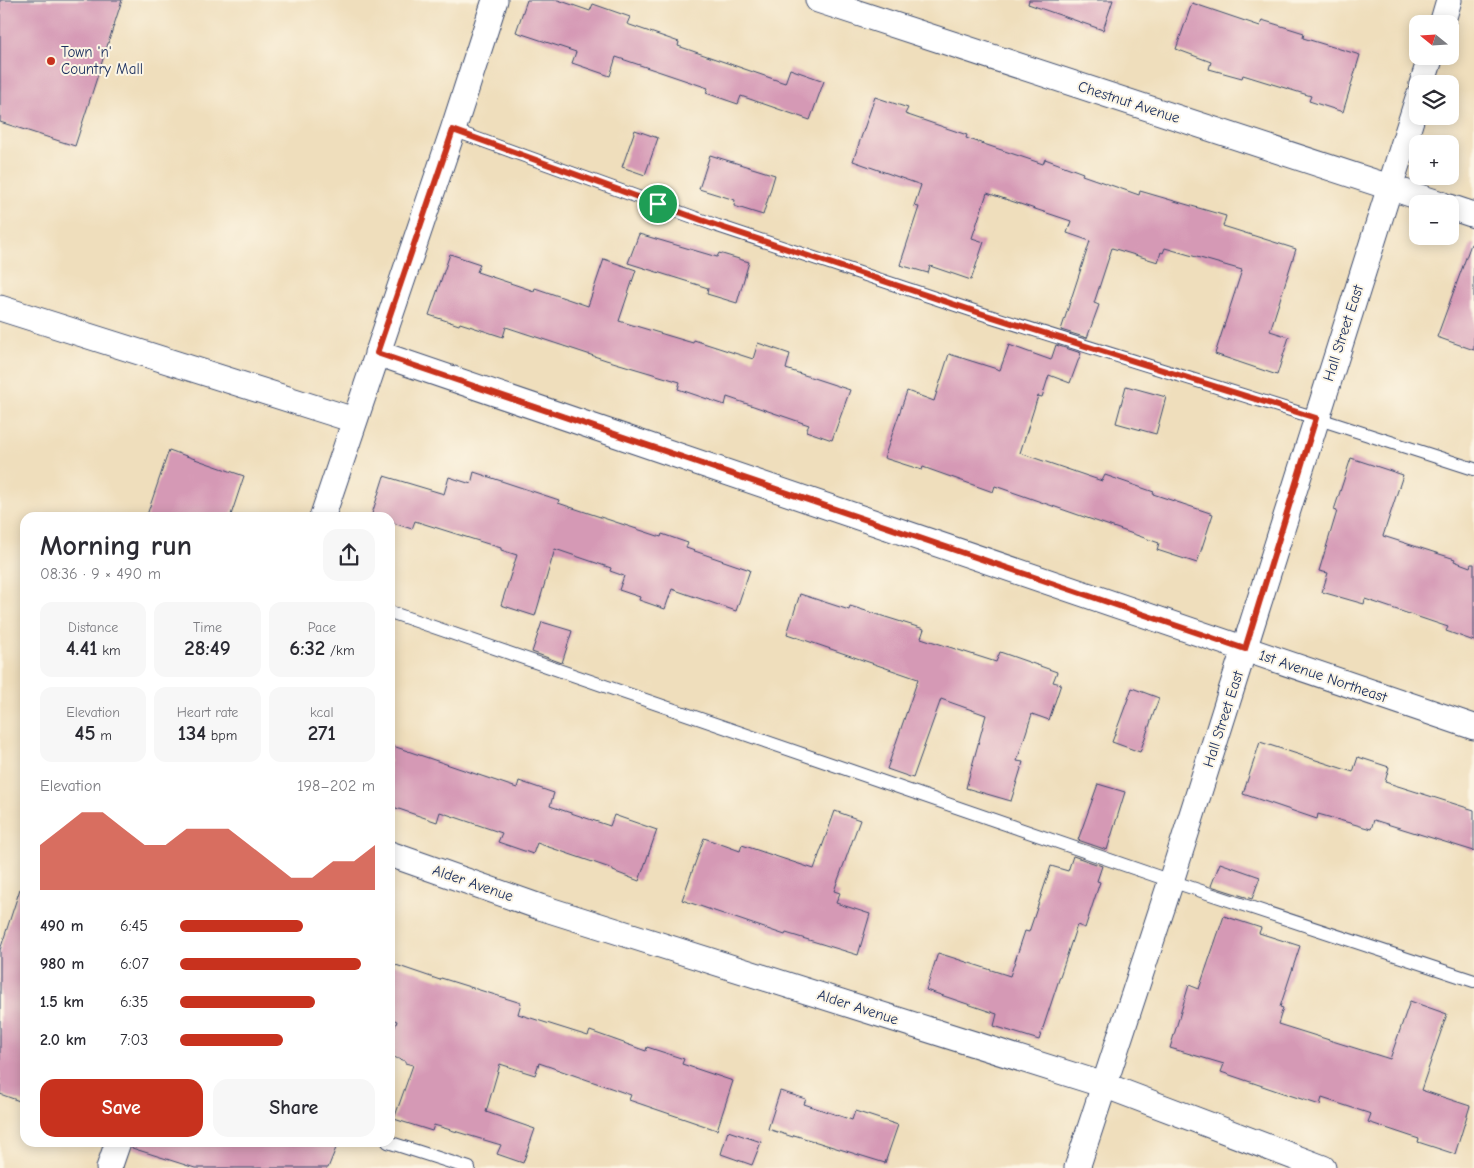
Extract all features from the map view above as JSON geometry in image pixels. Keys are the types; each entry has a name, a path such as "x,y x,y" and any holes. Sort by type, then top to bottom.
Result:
{"street":[{"path":"324,512 495,0"},
{"name":"Chestnut Avenue","path":"818,0 1415,195"},
{"path":"1445,15 1449,0"},
{"name":"Hall Street East","path":"1077,1168 1245,649 1409,125"},
{"path":"1459,210 1474,215"},
{"path":"0,308 354,420"},
{"name":"1st Avenue Northeast","path":"377,353 1474,727"},
{"name":"Alder Avenue","path":"395,856 540,907 1104,1085 1323,1168"},
{"path":"108,1168 116,1147"}],"lane":[{"path":"453,130 718,226 983,314 1316,418 1474,470"},
{"path":"395,614 1171,881 1474,981"},
{"path":"395,1144 469,1168"}],"building":[{"name":"Town 'n' Country Mall","path":"0,0 122,0 75,146 0,122"},
{"path":"527,0 558,0 590,11 593,4 630,17 627,24 679,42 678,46 785,83 790,69 824,81 810,120 741,96 738,104 706,93 708,88 616,57 610,76 572,63 576,52 516,32"},
{"path":"1029,0 1113,0 1103,30 1028,4"},
{"path":"1192,3 1260,26 1262,20 1304,33 1303,38 1360,55 1343,112 1309,101 1311,96 1243,75 1242,78 1209,69 1211,62 1176,49"},
{"path":"875,97 908,108 905,114 967,135 966,138 1043,164 1045,159 1083,173 1082,175 1139,195 1140,191 1226,216 1223,226 1296,249 1270,331 1289,337 1277,375 1215,354 1242,270 1165,248 1163,253 1161,252 1158,262 1112,248 1094,303 1099,305 1087,338 1061,330 1090,241 1067,233 1071,221 987,193 972,238 984,242 971,280 930,266 928,273 900,265 919,207 914,206 921,185 853,161"},
{"path":"635,130 658,138 645,175 622,167"},
{"path":"710,155 775,175 763,215 734,206 735,200 699,189"},
{"path":"639,234 717,257 719,253 749,262 737,303 707,294 708,288 628,263"},
{"path":"1471,244 1474,244 1474,350 1437,337"},
{"path":"450,254 480,264 477,272 534,291 535,288 588,306 604,259 636,270 619,321 693,343 694,340 753,359 758,343 790,354 786,369 850,390 832,440 806,431 809,425 727,397 725,405 678,389 680,382 506,327 503,337 429,315"},
{"path":"1009,345 1051,360 1056,345 1081,353 1070,383 1049,375 1042,397 1038,396 1020,453 1102,481 1105,475 1154,492 1153,494 1213,514 1197,563 1157,550 1159,543 995,486 993,492 923,467 922,470 884,458 907,391 934,401 949,354 1000,370"},
{"path":"1126,386 1166,397 1156,434 1116,423"},
{"path":"169,450 244,476 232,512 148,512"},
{"path":"1351,458 1403,475 1383,536 1455,559 1454,561 1470,567 1471,564 1474,564 1474,641 1446,631 1448,627 1365,599 1364,604 1322,592 1328,573 1319,571 1337,511 1334,510"},
{"path":"474,472 559,500 558,503 661,537 662,534 688,543 686,548 750,570 736,611 672,589 665,609 639,600 640,597 619,590 624,576 610,571 611,568 555,549 535,616 501,605 517,555 501,550 501,548 415,521 412,529 395,524 395,512 373,512 384,476 444,494 449,477 471,484"},
{"path":"800,594 849,610 850,606 924,629 921,638 996,662 1000,652 1057,672 1053,682 1061,684 1049,720 1032,714 1017,761 1023,762 1011,801 966,788 986,715 941,699 913,778 887,769 918,679 787,634"},
{"path":"542,622 572,631 562,663 532,652"},
{"path":"1132,688 1159,698 1140,752 1112,742"},
{"path":"1260,742 1353,772 1358,757 1389,767 1385,782 1474,810 1474,851 1374,820 1371,829 1318,814 1317,819 1243,794"},
{"path":"395,747 517,788 519,781 554,793 550,806 610,826 614,815 657,830 639,881 613,871 613,869 537,843 533,854 498,842 502,833 440,812 437,822 395,808"},
{"path":"1098,784 1125,792 1107,850 1078,840"},
{"path":"835,811 860,820 834,891 840,893 836,903 870,914 858,955 786,933 785,935 682,900 704,838 740,851 742,845 814,869"},
{"path":"1073,856 1102,866 1097,881 1100,882 1085,928 1077,925 1039,1040 994,1026 997,1014 926,990 938,953 1010,976 1025,931 1029,932 1051,866 1068,871"},
{"path":"1220,863 1260,877 1252,899 1211,886"},
{"path":"20,889 20,1101 0,1094 0,950"},
{"path":"1224,916 1261,928 1259,933 1300,946 1280,1007 1283,1008 1278,1024 1390,1059 1410,1001 1447,1014 1421,1090 1470,1106 1455,1154 1418,1142 1419,1139 1368,1122 1371,1114 1322,1098 1320,1105 1283,1093 1221,1072 1224,1064 1170,1048 1189,985 1199,989"},
{"path":"395,965 440,980 441,978 521,1003 518,1014 588,1036 590,1031 646,1051 647,1047 684,1059 682,1064 733,1081 717,1130 629,1100 631,1095 539,1063 535,1075 500,1064 486,1112 535,1129 523,1163 497,1154 501,1145 434,1125 432,1131 395,1119 413,1065 395,1058 395,1027 397,1021 395,1020"},
{"path":"780,1091 806,1099 804,1104 852,1120 855,1111 898,1125 885,1163 768,1129"},
{"path":"728,1131 761,1142 752,1165 721,1154"},
{"path":"132,1148 336,1148 328,1168 195,1168"}],"place":[{"name":"Town 'n' Country Mall","path":"51,61"}],"route":[{"path":"453,130 658,204 718,226 983,314 1316,418 1245,649 377,353 453,130"}]}
